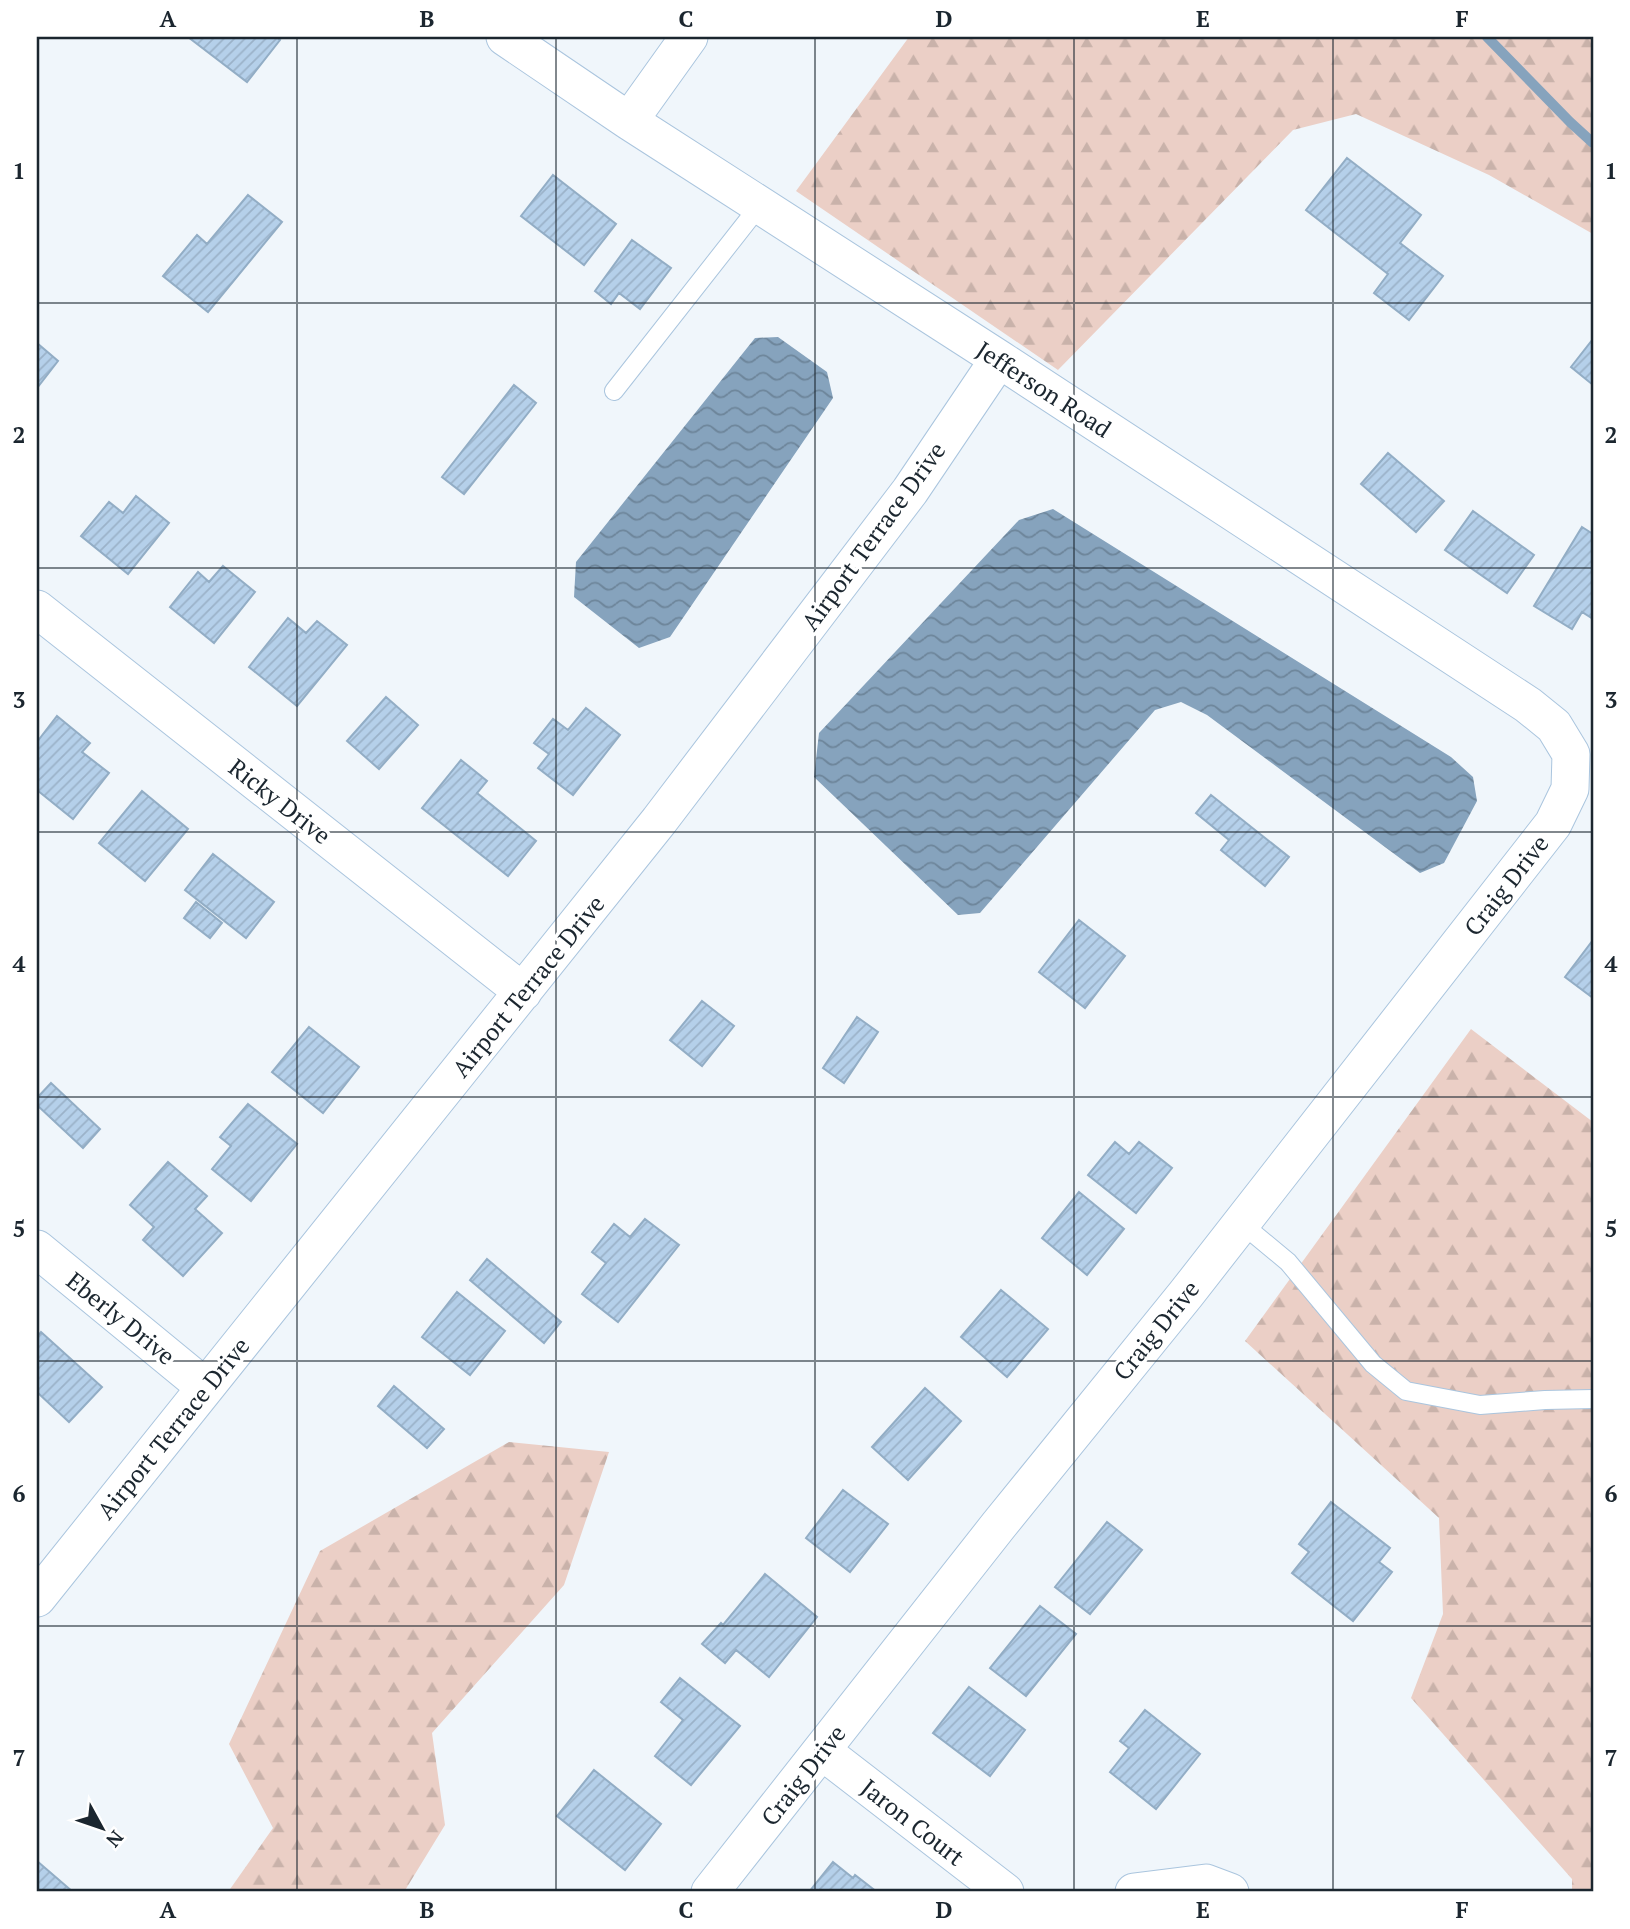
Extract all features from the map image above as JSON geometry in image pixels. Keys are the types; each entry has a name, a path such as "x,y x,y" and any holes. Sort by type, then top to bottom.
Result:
{"street":[{"name":"Jefferson Road","path":"505,37 629,121 1528,705 1554,726 1571,754"},
{"path":"629,121 689,37"},
{"name":"Airport Terrace Drive","path":"37,1598 659,821 911,491 999,359"},
{"name":"Ricky Drive","path":"37,609 523,992"},
{"name":"Craig Drive","path":"710,1892 1241,1223 1553,824 1570,789 1571,754"},
{"name":"Eberly Drive","path":"37,1249 205,1387"},
{"name":"Jaron Court","path":"822,1751 1005,1892"},
{"path":"1133,1892 1206,1883 1230,1892"}],"lane":[{"path":"614,391 760,205"},
{"path":"1241,1223 1288,1262 1373,1364 1406,1391 1480,1405 1593,1399"}],"green space":[{"path":"909,37 1593,37 1593,234 1489,175 1356,114 1293,130 1058,370 796,191"},
{"path":"1471,1029 1593,1122 1593,1892 1572,1892 1572,1879 1411,1698 1443,1614 1439,1518 1245,1341"},
{"path":"509,1442 609,1452 564,1585 432,1733 445,1825 404,1892 228,1892 273,1828 229,1744 320,1551"}],"water":[{"path":"778,337 827,372 833,398 670,637 639,648 574,597 576,562 755,338"},
{"path":"1053,509 1451,757 1473,777 1477,801 1444,863 1420,873 1207,715 1181,702 1155,710 980,913 958,915 814,777 819,733 1019,520"}],"building":[{"path":"188,37 276,37 280,40 247,82"},
{"path":"1347,158 1421,215 1400,243 1443,276 1409,320 1374,293 1388,274 1306,210"},
{"path":"553,175 616,224 584,265 521,216"},
{"path":"248,195 282,222 208,312 163,276 197,235 207,244"},
{"path":"632,240 671,268 640,309 619,293 611,304 595,291"},
{"path":"1593,339 1593,385 1571,367"},
{"path":"37,343 58,361 37,388"},
{"path":"514,385 536,403 464,494 442,477"},
{"path":"1388,453 1444,501 1416,532 1361,484"},
{"path":"136,496 169,523 128,574 81,536 109,502 123,513"},
{"path":"1473,511 1534,555 1507,593 1445,550"},
{"path":"1582,527 1593,534 1593,619 1582,612 1572,629 1534,606"},
{"path":"223,566 255,592 214,643 170,607 198,572 209,582"},
{"path":"288,618 306,633 317,621 347,645 297,706 249,667"},
{"path":"386,697 418,725 379,769 347,741"},
{"path":"586,708 620,735 573,795 538,768 549,754 534,743 553,719 568,730"},
{"path":"57,716 90,743 82,752 109,773 73,819 37,790 37,742"},
{"path":"461,760 487,781 477,793 536,841 508,876 422,808"},
{"path":"142,791 188,829 145,881 99,843"},
{"path":"1211,795 1289,857 1265,886 1221,850 1229,840 1196,813"},
{"path":"213,854 274,902 246,938 185,890"},
{"path":"196,902 222,923 210,938 184,918"},
{"path":"1079,920 1125,956 1085,1008 1039,972"},
{"path":"1593,940 1593,998 1565,977"},
{"path":"702,1001 734,1026 702,1066 670,1040"},
{"path":"857,1017 878,1032 844,1083 823,1068"},
{"path":"309,1027 359,1067 323,1113 272,1072"},
{"path":"51,1083 100,1129 83,1148 37,1105 37,1098"},
{"path":"248,1104 297,1144 251,1201 212,1169 231,1146 220,1137"},
{"path":"1115,1142 1129,1154 1139,1142 1172,1168 1136,1213 1088,1175"},
{"path":"168,1162 207,1196 195,1209 222,1233 183,1276 143,1240 154,1227 130,1205"},
{"path":"1079,1192 1124,1229 1087,1275 1042,1238"},
{"path":"645,1219 679,1245 618,1322 582,1294 606,1263 592,1252 614,1224 630,1237"},
{"path":"487,1259 561,1322 544,1343 470,1280"},
{"path":"1001,1290 1048,1329 1007,1377 961,1337"},
{"path":"457,1292 505,1331 470,1375 422,1337"},
{"path":"41,1332 102,1387 69,1422 37,1392 37,1337"},
{"path":"394,1386 444,1429 427,1448 378,1406"},
{"path":"925,1388 961,1421 908,1480 872,1447"},
{"path":"843,1490 888,1524 850,1572 806,1538"},
{"path":"1331,1502 1390,1548 1379,1562 1392,1572 1353,1621 1292,1573 1309,1552 1299,1544"},
{"path":"1107,1522 1142,1550 1090,1614 1055,1587"},
{"path":"765,1574 817,1617 769,1677 736,1650 725,1663 702,1644 721,1623 723,1625"},
{"path":"1040,1606 1076,1634 1026,1696 990,1668"},
{"path":"680,1678 740,1726 691,1785 655,1756 683,1720 661,1702"},
{"path":"969,1687 1025,1730 990,1776 933,1733"},
{"path":"1145,1710 1200,1754 1156,1809 1110,1772 1129,1748 1120,1741"},
{"path":"594,1770 661,1824 625,1870 557,1816"},
{"path":"37,1861 73,1892 37,1892"},
{"path":"833,1862 853,1878 855,1875 877,1892 809,1892"}],"waterway":[{"path":"1487,37 1593,143"}]}
